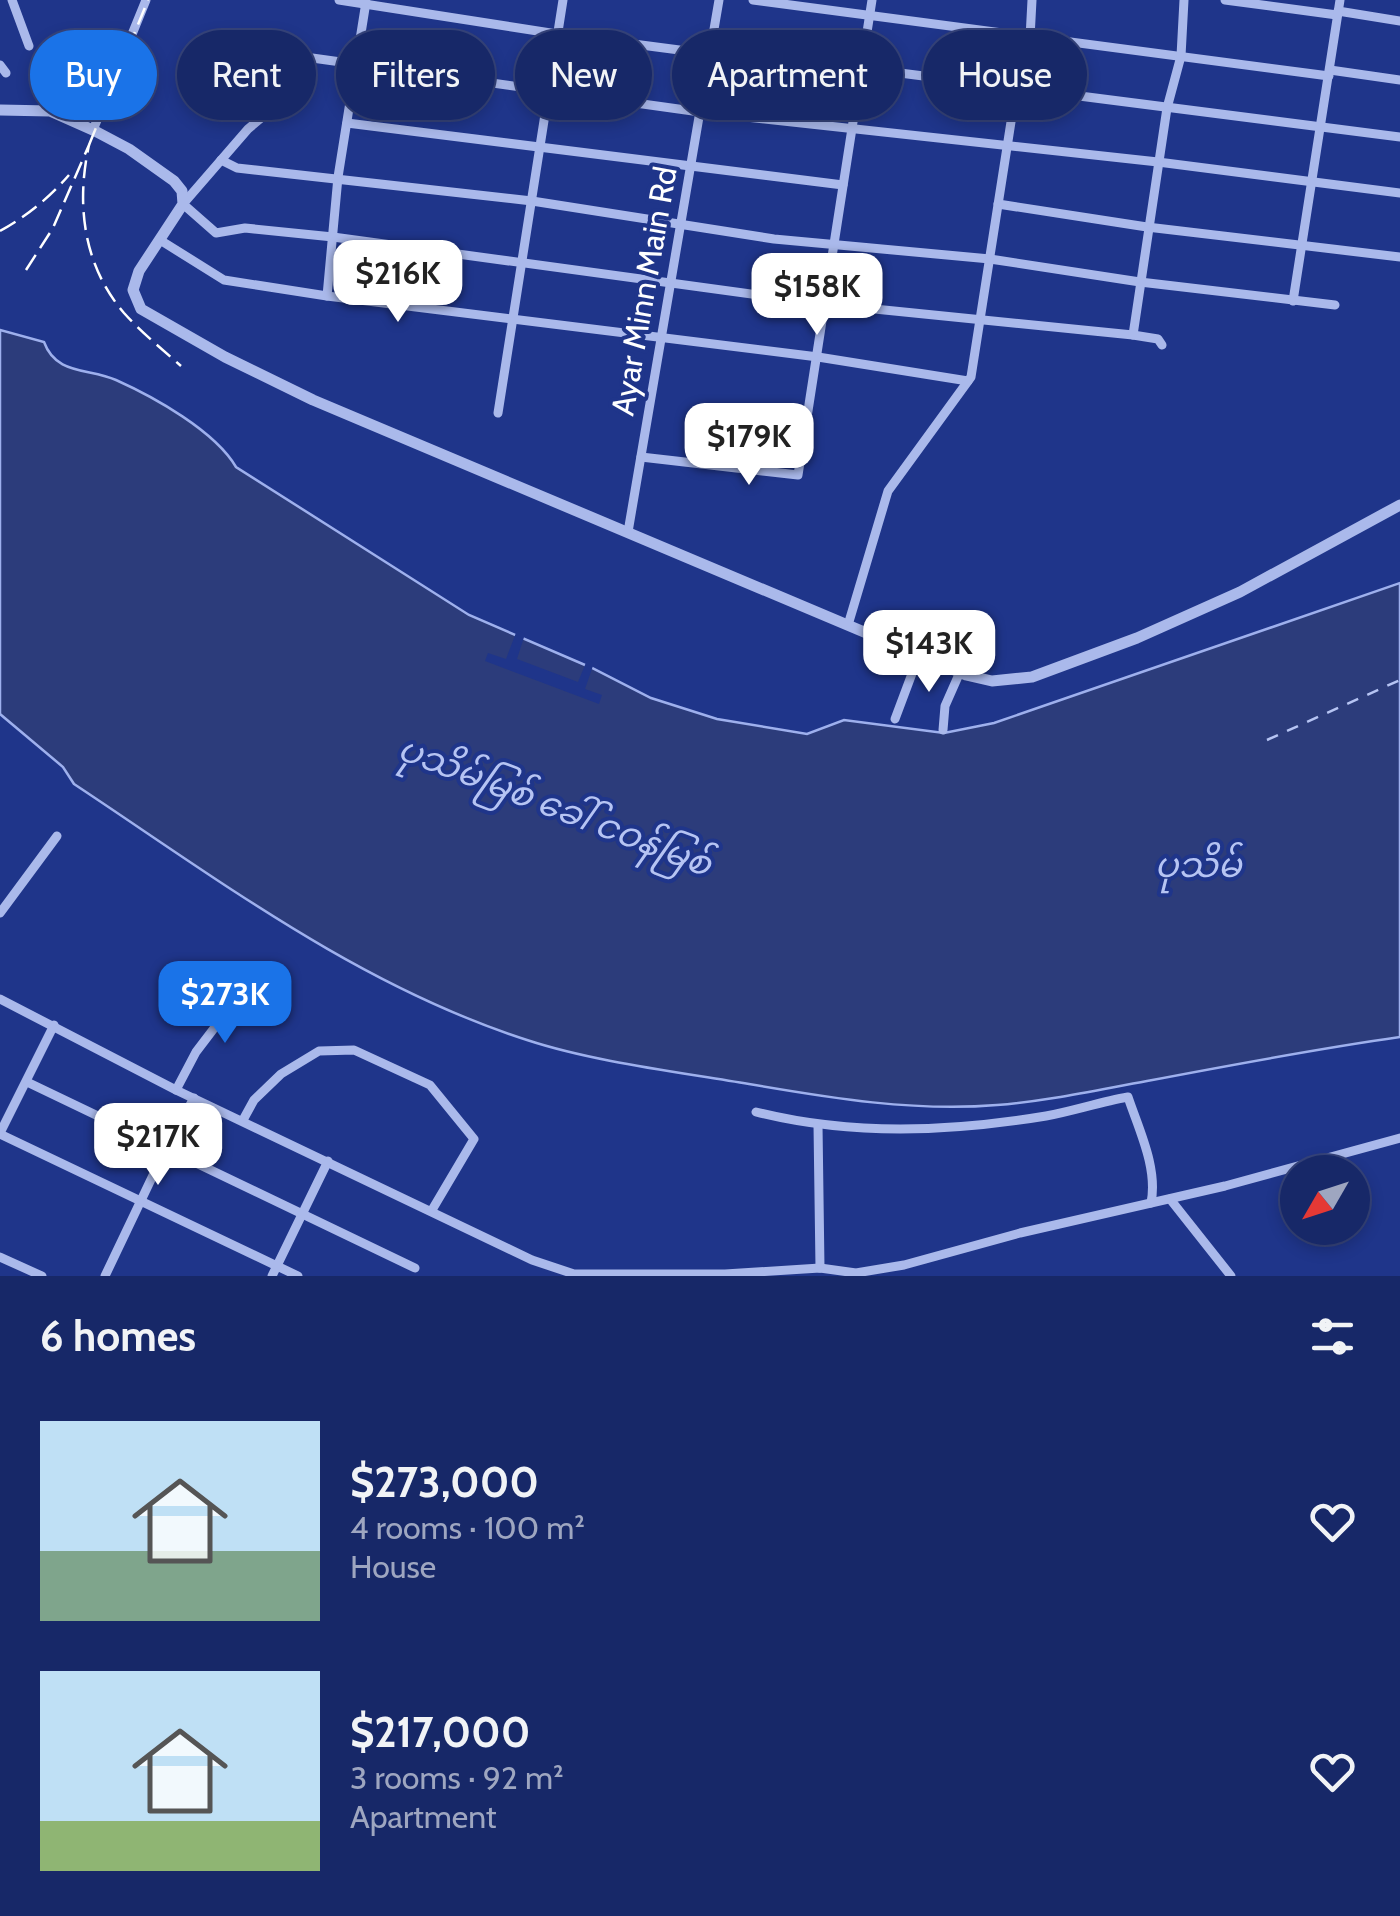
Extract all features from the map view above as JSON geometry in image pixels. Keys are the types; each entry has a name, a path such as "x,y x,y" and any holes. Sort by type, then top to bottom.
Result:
{"street":[{"path":"12,0 29,46"},
{"path":"93,130 146,0"},
{"path":"338,0 533,30"},
{"path":"558,30 562,0"},
{"name":"Ayar Minn Main Rd","path":"714,30 719,0"},
{"path":"753,0 974,30"},
{"path":"867,30 872,0"},
{"path":"1030,30 1032,0"},
{"path":"1133,335 1167,108 1181,56 1184,0"},
{"path":"1225,0 1338,9 1400,21"},
{"path":"361,30 366,2"},
{"path":"1293,301 1338,9"},
{"path":"1087,45 1400,80"},
{"path":"336,63 305,58 299,61 279,103 248,129 183,204 139,271 132,290 141,309 226,358 313,400 848,626 960,672 992,681 1032,677 1137,638 1240,592 1400,505"},
{"path":"1087,98 1400,137"},
{"path":"0,110 50,111 129,149 174,181 182,192 183,204 216,233 245,228 333,236 826,304 1133,335 1158,339 1162,345"},
{"path":"327,296 346,120"},
{"path":"498,413 544,120"},
{"name":"Ayar Minn Main Rd","path":"628,532 699,120"},
{"path":"767,120 1400,192"},
{"path":"640,457 798,475 852,120"},
{"path":"848,626 888,491 968,381 1011,120"},
{"path":"346,123 843,185"},
{"path":"221,160 238,168 532,202 680,226 990,258 1140,282 1334,305"},
{"path":"998,204 1147,228 1400,257"},
{"path":"160,240 224,280 818,357 968,381"},
{"path":"895,719 919,655"},
{"path":"943,730 945,706 960,672"},
{"path":"0,913 57,836"},
{"path":"176,1090 196,1052 247,985"},
{"path":"0,1000 176,1090 558,1271 574,1274 725,1275 820,1268 856,1273 904,1265 1020,1233 1151,1204 1356,1153 1400,1138"},
{"path":"54,1025 0,1134 142,1201 275,1271 298,1276"},
{"path":"243,1120 254,1100 280,1074 319,1051 354,1050 430,1085 474,1139 432,1210"},
{"path":"26,1082 416,1268"},
{"path":"756,1112 818,1124 910,1132 1047,1115 1128,1097 1153,1183 1151,1204"},
{"path":"105,1276 194,1098"},
{"path":"818,1124 820,1268"},
{"path":"275,1271 328,1161"},
{"path":"1170,1199 1231,1276"},
{"path":"0,1257 42,1276"}],"water":[{"name":"ပုသိမ်","path":"0,330 44,342 49,353 65,365 116,380 165,406 199,428 236,467 469,615 651,698 717,719 807,734 844,720 944,733 994,723 1400,583 1400,1037 1053,1098 935,1107 810,1094 580,1054 527,1040 406,991 292,928 74,784 63,767 0,714"}],"pier":[{"path":"517,630 525,634 517,659 578,682 587,660 594,663 585,689 602,695 599,704 485,661 488,653 506,659"}],"ferry route":[{"path":"1267,740 1400,680"}],"railway":[{"path":"89,145 148,0"},
{"path":"26,270 53,228 89,145 84,211 86,233 99,275 124,313 181,366"},
{"path":"0,231 37,206 69,175"}],"water label":[{"name":"ပုသိမ်မြစ် ခေါ် ငဝန်မြစ်","path":"555,806"}]}
